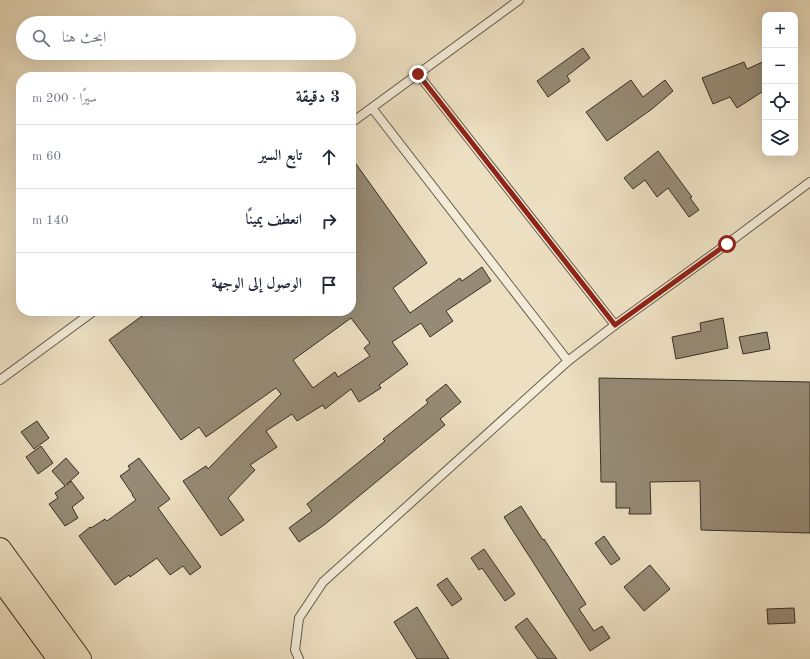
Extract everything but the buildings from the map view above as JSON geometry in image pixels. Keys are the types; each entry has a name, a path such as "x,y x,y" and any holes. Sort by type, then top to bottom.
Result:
{"highway":[{"path":"0,549 80,659"},
{"path":"0,578 59,659"}],"lane":[{"path":"356,119 519,0"},
{"path":"418,74 615,325"},
{"path":"372,108 568,361"},
{"path":"298,659 295,650 299,618 323,582 568,361 810,182"},
{"path":"0,380 87,316"}],"route":[{"path":"418,74 615,325 727,244"}]}
